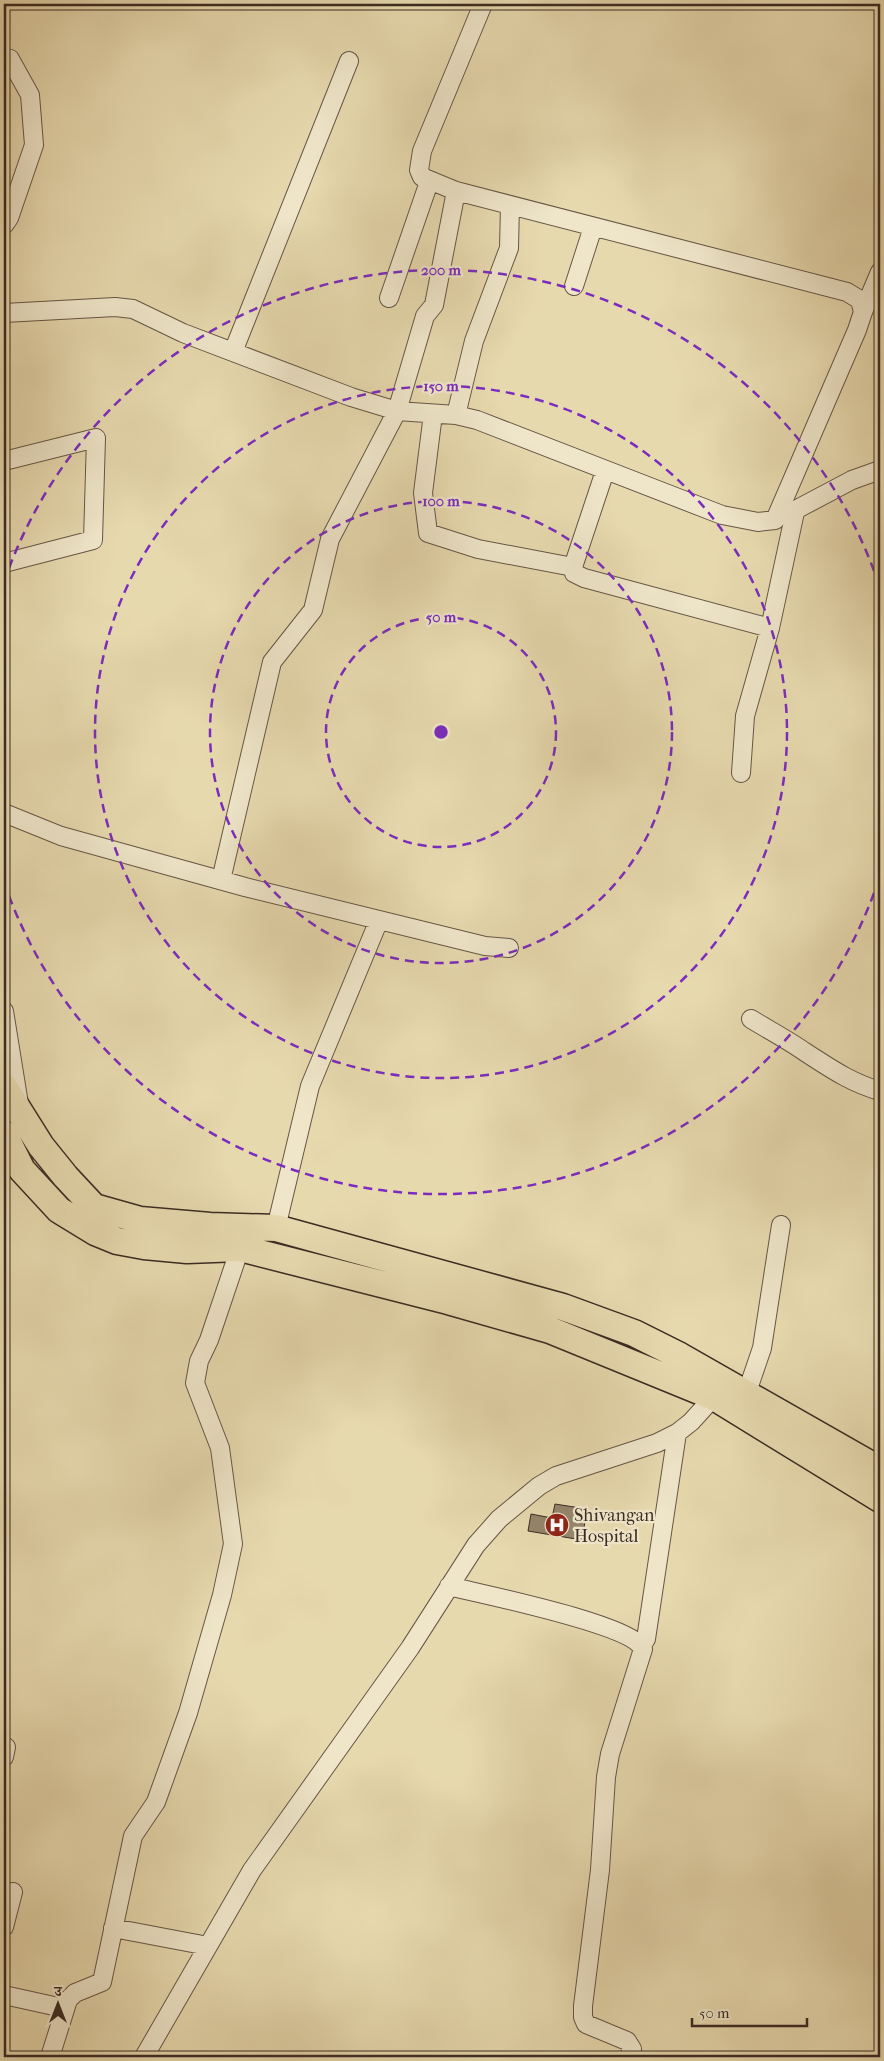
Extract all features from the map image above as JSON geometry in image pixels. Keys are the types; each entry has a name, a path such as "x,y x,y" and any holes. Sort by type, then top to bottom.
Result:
{"highway":[{"path":"4,1087 22,1170 59,1210 95,1232 117,1241 144,1246 187,1250 240,1248 448,1301 550,1330 729,1390 880,1499"},
{"path":"12,1124 94,1207 140,1220 210,1226 276,1228 563,1307 634,1333 729,1390 880,1470"}],"street":[{"path":"483,4 422,151 419,170 422,177 429,182 456,191 846,292 860,300 863,312"},
{"path":"4,58 10,59 30,95 34,145 9,218 4,225"},
{"path":"233,352 349,61"},
{"path":"389,298 429,182"},
{"path":"221,880 272,662 313,610 330,539 397,411 425,316 434,305 456,191"},
{"path":"456,415 474,341 509,248 510,205"},
{"path":"574,286 593,227"},
{"path":"775,520 880,274"},
{"path":"4,313 115,307 132,309 183,333 351,397 397,411 456,415 477,420 722,515 758,522 775,520 795,512 852,480 880,470"},
{"path":"433,414 423,493 428,533 478,549 573,567"},
{"path":"4,461 96,438 92,540 4,563"},
{"path":"605,471 573,567 574,573 584,578 770,628"},
{"path":"741,773 745,716 770,628 795,512"},
{"path":"4,813 61,836 221,880 485,946 509,948"},
{"path":"276,1228 310,1086 379,920"},
{"path":"4,1011 12,1124"},
{"path":"751,1019 804,1051 829,1070 852,1082 880,1091"},
{"path":"144,2057 252,1870 410,1648 476,1545 499,1519 539,1486 556,1476 657,1443 677,1434 729,1390 762,1348 781,1225"},
{"path":"50,2057 64,2008 75,1992 102,1982 133,1836 156,1802 188,1713 222,1595 233,1544 220,1448 195,1382 199,1361 209,1340 240,1248"},
{"path":"630,2057 632,2049 628,2041 586,2024 583,2016 583,2006 600,1870 606,1777 610,1754 642,1655 641,1646 646,1639 677,1434"},
{"path":"449,1586 595,1623 632,1638 641,1646"},
{"path":"4,1927 12,1892"},
{"path":"114,1928 208,1946"},
{"path":"4,1995 64,2008"}],"building":[{"path":"555,1504 587,1509 582,1540 528,1531 531,1514 552,1518"}],"place":[{"name":"Shivangan Hospital","path":"557,1525"}]}
